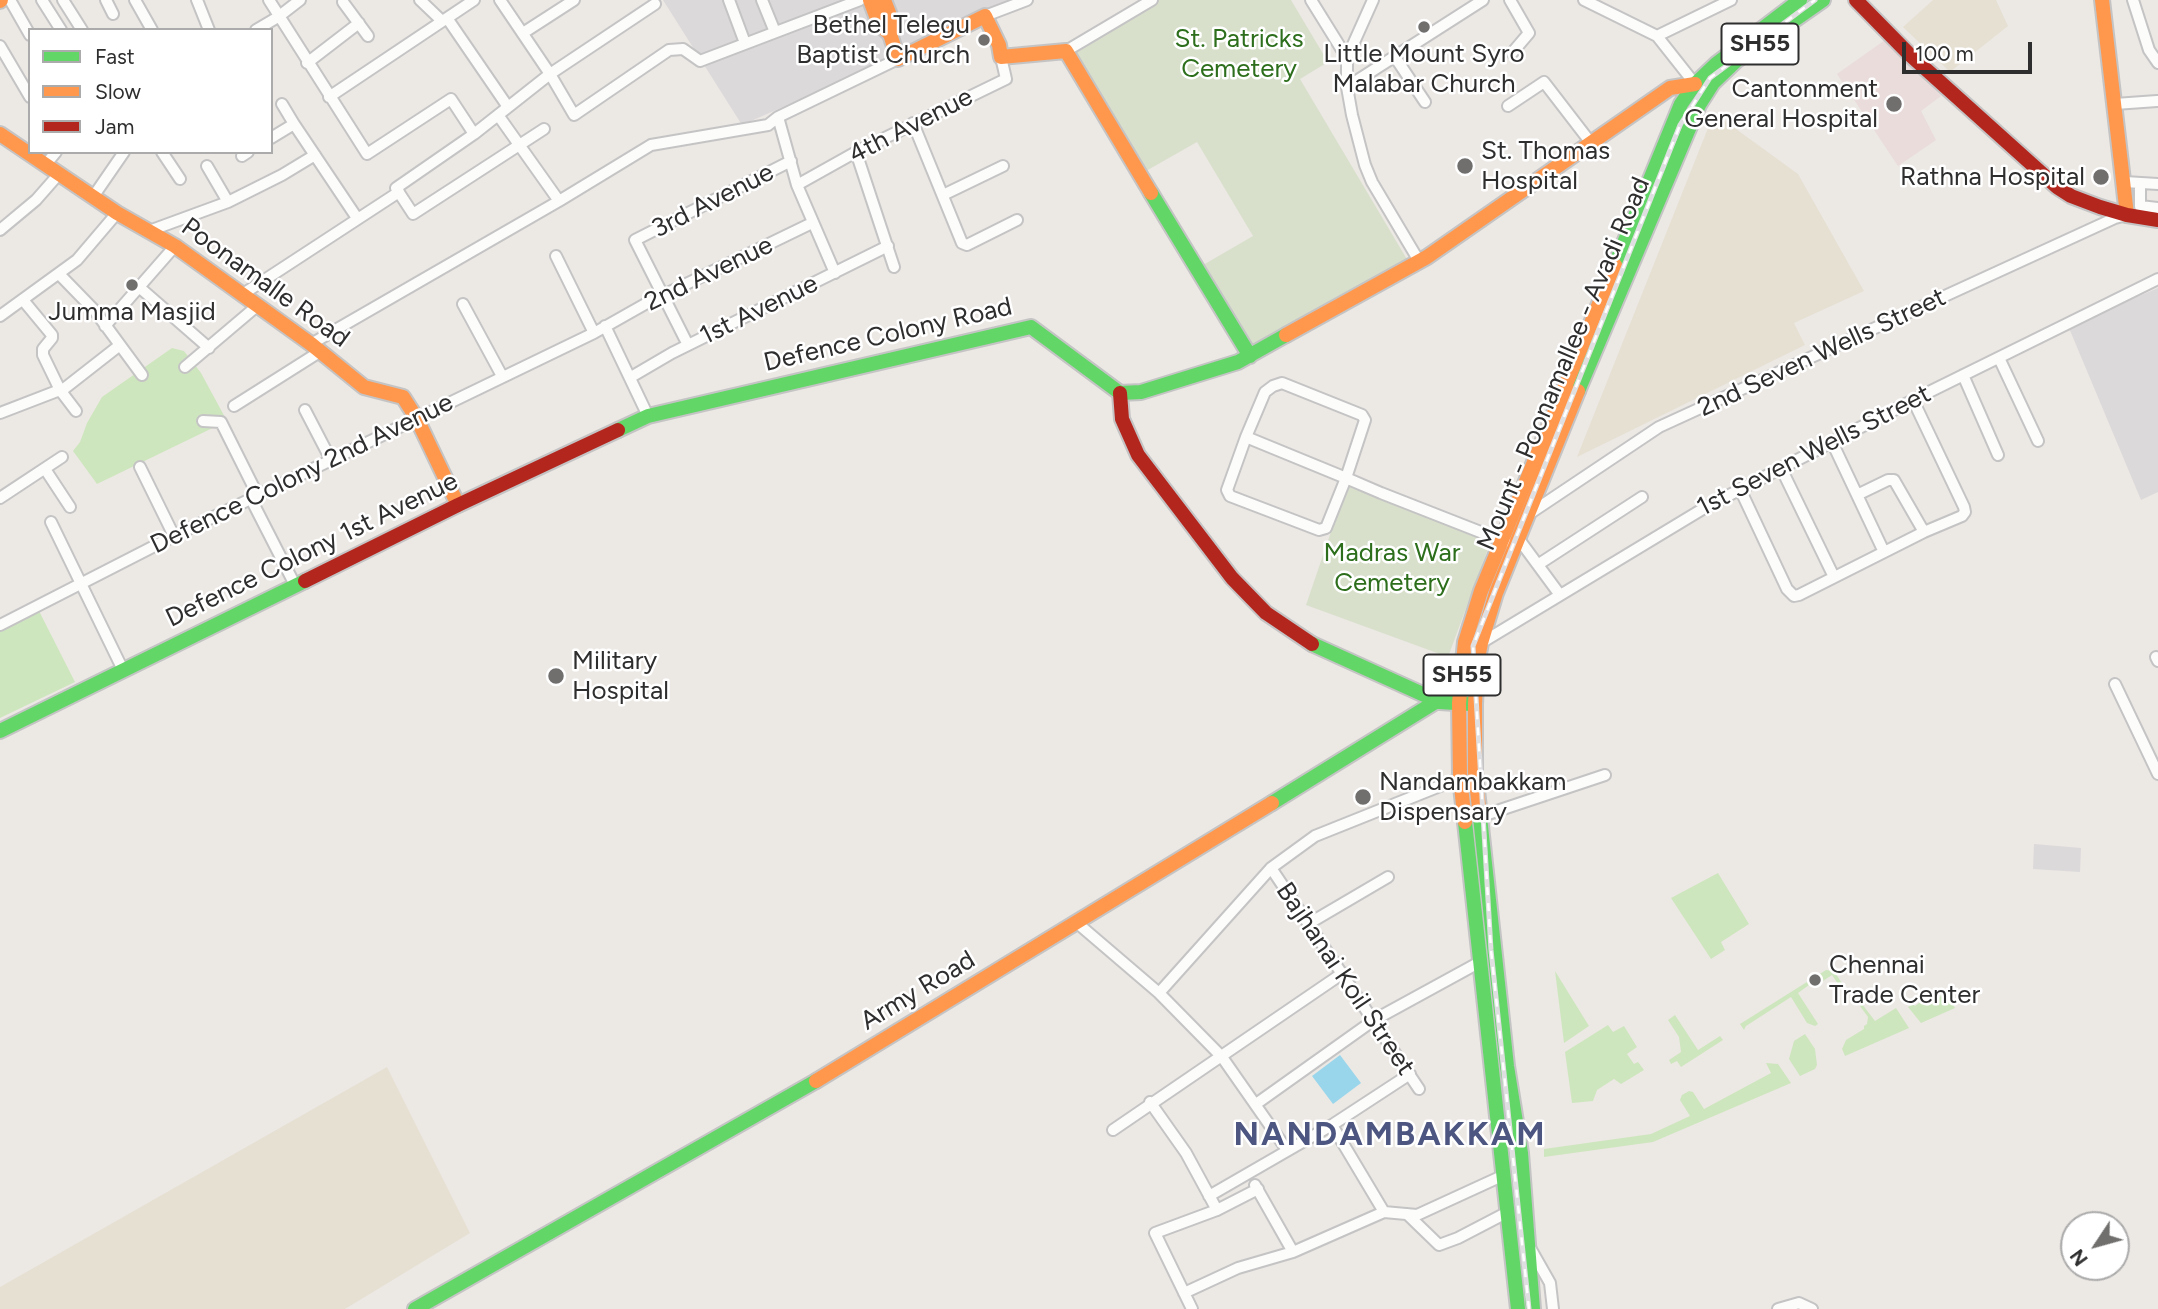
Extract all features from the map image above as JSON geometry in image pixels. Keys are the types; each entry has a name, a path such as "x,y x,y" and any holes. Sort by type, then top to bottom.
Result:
{"main road":[{"path":"870,0 879,24 890,34"},
{"path":"884,0 891,18 890,34 898,59 985,16 999,45 1001,57 1066,51 1250,356"},
{"name":"Mount - Poonamallee - Avadi Road","path":"1533,1309 1521,1153 1507,1066 1475,772 1475,704 1480,643 1512,541 1672,124 1695,83 1800,0"},
{"name":"Mount - Poonamallee - Avadi Road","path":"1518,1309 1460,778 1459,703 1465,642 1481,591 1529,514 1611,309 1699,105 1713,83 1737,60 1823,0"},
{"path":"1856,0 1909,54 2057,187 2080,200 2127,215 2157,219"},
{"path":"2102,0 2115,104 2132,183 2127,215"},
{"path":"1475,704 1437,701 1339,658 1286,629 1249,597 1138,455 1122,419 1120,393 1154,389 1250,356 1419,261 1670,88 1695,83"},
{"name":"Poonamalle Road","path":"0,134 28,147"},
{"name":"Poonamalle Road","path":"51,158 58,175 117,214 175,246 316,348 364,387 403,397 417,419 458,505"},
{"name":"Defence Colony Road","path":"648,415 1031,327 1120,393"},
{"name":"Defence Colony 1st Avenue","path":"0,731 458,505 648,415"},
{"name":"Army Road","path":"415,1309 938,1009 1437,701"},
{"path":"1467,846 1483,845"}],"street":[{"path":"10,0 28,32"},
{"path":"43,0 60,28"},
{"path":"63,0 81,28"},
{"path":"106,0 113,14"},
{"path":"135,0 151,28"},
{"path":"197,0 208,28"},
{"path":"269,0 367,154 451,99 474,134"},
{"path":"259,28 300,0"},
{"path":"419,0 445,20 508,107"},
{"path":"329,97 474,0"},
{"path":"500,0 574,115 669,50 683,49 700,61 860,0"},
{"path":"523,33 574,0"},
{"path":"729,0 745,44"},
{"path":"762,0 775,32"},
{"path":"985,16 1027,0"},
{"path":"1066,51 1152,0"},
{"path":"1311,0 1347,58"},
{"path":"1373,0 1347,58 1348,87 1364,166 1419,261"},
{"path":"1348,87 1483,0"},
{"path":"1510,0 1529,33 1511,53"},
{"path":"1657,36 1731,0"},
{"path":"2133,0 2149,50 2158,63"},
{"path":"1587,1 1657,36 1695,83"},
{"path":"343,2 368,36"},
{"path":"544,129 413,214 396,188 474,134 550,75 655,4"},
{"path":"307,62 359,23"},
{"path":"0,46 28,94"},
{"name":"4th Avenue","path":"797,185 856,152 1006,79 1001,57"},
{"path":"1395,57 1425,102"},
{"path":"234,406 316,348 651,145 768,125 778,117 898,59"},
{"path":"1508,106 1544,82 1591,143"},
{"path":"2115,104 2157,101"},
{"path":"282,104 357,218"},
{"path":"498,116 559,201"},
{"path":"778,117 797,185 835,273"},
{"path":"914,123 962,243 967,245 1017,220"},
{"path":"273,137 294,124"},
{"path":"856,152 894,267"},
{"path":"93,197 123,154"},
{"path":"163,154 180,180"},
{"path":"149,231 228,202 315,155"},
{"name":"3rd Avenue","path":"664,296 635,240 791,161"},
{"path":"206,166 228,202"},
{"path":"943,195 1003,166"},
{"path":"0,230 36,200 58,175"},
{"path":"2157,219 2140,206 2132,183 2158,184"},
{"path":"243,294 399,192"},
{"path":"0,316 78,260 117,214"},
{"name":"2nd Seven Wells Street","path":"1529,514 1659,427 2115,218 2127,215"},
{"name":"2nd Avenue","path":"606,326 812,223"},
{"path":"105,326 175,246"},
{"name":"1st Avenue","path":"631,377 688,345 888,246"},
{"path":"556,256 594,333"},
{"path":"59,274 95,311 142,375"},
{"name":"1st Seven Wells Street","path":"1480,643 1676,523 1913,400 2158,279"},
{"path":"139,287 209,348"},
{"path":"664,296 688,345"},
{"path":"23,300 52,335 43,349 43,355 60,390 76,411"},
{"path":"463,304 502,376"},
{"path":"185,367 257,306"},
{"path":"606,326 648,415"},
{"name":"Defence Colony 2nd Avenue","path":"0,625 174,536 606,326"},
{"path":"0,412 60,390 120,345"},
{"path":"1998,358 2038,441"},
{"path":"1267,373 1273,386"},
{"path":"1964,375 1998,455"},
{"path":"1282,383 1362,415 1365,420 1326,528 1319,530 1230,496 1227,490 1265,392 1273,386 1282,383"},
{"path":"1740,489 1790,593 1799,596 1962,516 1965,512 1913,400"},
{"path":"305,410 331,460"},
{"path":"203,422 217,420 222,424 295,585"},
{"path":"1246,437 1512,541 1539,565 1560,595"},
{"path":"1832,442 1884,552"},
{"path":"0,498 62,457"},
{"path":"140,467 174,536"},
{"path":"1781,468 1834,577"},
{"path":"45,469 70,508"},
{"path":"1857,495 1888,480 1895,480 1924,533"},
{"path":"1539,565 1642,497"},
{"path":"51,522 123,670"},
{"path":"2115,684 2158,774"},
{"path":"1479,817 1605,775"},
{"path":"1159,993 1271,868 1315,836 1460,778"},
{"name":"Bajhanai Koil Street","path":"1271,868 1419,1089"},
{"path":"1308,924 1388,877"},
{"path":"1076,922 1159,993 1222,1057 1287,1150"},
{"path":"1256,1104 1374,1020 1480,962"},
{"path":"1113,1129 1343,973"},
{"path":"1209,1196 1332,1125 1410,1074"},
{"path":"1150,1102 1186,1153 1217,1210"},
{"path":"1332,1125 1384,1212"},
{"path":"1249,1173 1293,1252"},
{"path":"1184,1293 1238,1268 1293,1252 1384,1212 1417,1215 1502,1176"},
{"path":"1192,1309 1154,1233 1217,1210 1258,1189"},
{"path":"1407,1214 1439,1245 1506,1213"},
{"path":"1526,1241 1550,1283 1553,1309"},
{"path":"1778,1309 1799,1303 1812,1309"}],"shaded area":[{"path":"663,0 1025,0 742,125"},
{"path":"1933,0 1996,0 2008,26 1950,72 1903,27"},
{"name":"Cantonment General Hospital","path":"1888,38 1941,96 1921,111 1936,140 1898,166 1837,74"},
{"path":"1714,113 1798,174 1864,291 1794,323 1805,345 1577,457"},
{"path":"2158,288 2158,492 2141,500 2069,328 2064,328"},
{"path":"2034,844 2081,848 2080,872 2033,869"},
{"path":"387,1067 470,1233 345,1309 0,1309 0,1287"}],"green space":[{"name":"St. Patricks Cemetery","path":"1157,0 1291,0 1328,62 1300,79 1408,261 1252,347 1203,265 1253,236 1197,142 1146,171 1073,50"},
{"path":"172,348 184,351 201,373 227,421 97,484 73,451 80,442 87,423 102,397"},
{"name":"Madras War Cemetery","path":"1348,482 1492,538 1448,657 1306,605"},
{"path":"38,609 75,682 0,718 0,629"},
{"path":"1718,873 1749,924 1721,942 1725,950 1711,959 1671,898"},
{"path":"1826,970 1834,971 1843,985 1840,987 1832,975 1823,981 1820,977 1798,993 1818,1024 1815,1026 1807,1023 1791,997 1746,1026 1744,1030 1740,1024"},
{"path":"1555,971 1589,1026 1564,1043"},
{"path":"1946,992 1955,1008 1921,1023 1908,1007 1913,1004 1915,1006 1925,995 1931,1004"},
{"path":"1862,1004 1875,1021 1896,1008 1909,1028 1845,1056 1842,1049 1846,1040 1864,1029 1867,1024 1868,1017 1860,1006"},
{"path":"1675,1015 1698,1050 1720,1036 1723,1040 1681,1067 1677,1061 1671,1064 1669,1060 1681,1052 1679,1037 1668,1020"},
{"path":"1608,1025 1613,1032 1624,1026 1637,1047 1627,1054 1634,1064 1638,1062 1644,1070 1621,1084 1614,1079 1597,1090 1593,1101 1572,1103 1565,1052"},
{"path":"1805,1034 1815,1049 1817,1065 1815,1069 1800,1076 1789,1059 1794,1041"},
{"path":"1766,1063 1778,1064 1791,1083 1653,1142 1544,1157 1544,1149 1651,1134 1690,1116 1680,1100 1682,1095 1693,1092 1704,1109 1771,1073"}],"water":[{"path":"1340,1055 1361,1083 1333,1104 1312,1076"}],"railway":[{"path":"1529,1309 1491,950 1473,646 1680,125 1710,78 1815,0"}],"traffic: fast":[{"path":"1615,265 1681,104 1695,84 1716,64 1800,0"},
{"path":"1578,391 1699,105 1713,83 1737,60 1823,0"},
{"path":"1151,193 1250,356"},
{"path":"618,430 648,416 1031,327 1120,393 1141,392 1238,362 1286,335"},
{"path":"0,731 305,581"},
{"path":"1312,644 1440,702 1470,704"},
{"path":"1272,803 1437,701"},
{"path":"1479,808 1507,1066 1521,1153 1533,1309"},
{"path":"1465,822 1518,1309"},
{"path":"415,1309 816,1081"}],"traffic: slow":[{"path":"870,0 879,24 890,34"},
{"path":"884,0 891,18 890,34 898,59 985,16 999,45 1001,57 1066,51 1151,193"},
{"path":"2102,0 2127,215"},
{"path":"1286,335 1427,257 1670,88 1695,84"},
{"path":"0,134 28,153"},
{"path":"30,154 117,213 175,246 311,344 364,387 403,397 417,419 458,505"},
{"path":"1465,822 1460,778 1459,703 1465,642 1481,591 1615,265"},
{"path":"1479,808 1475,772 1475,704 1481,643 1496,593 1578,391"},
{"path":"816,1081 1272,803"}],"traffic: jam":[{"path":"1856,0 1909,54 2057,187 2071,196 2100,207 2158,220"},
{"path":"1120,393 1122,419 1138,455 1232,578 1266,613 1312,644"},
{"path":"305,581 618,430"}],"place":[{"name":"Little Mount Syro Malabar Church","path":"1424,27"},
{"name":"Bethel Telegu Baptist Church","path":"984,40"},
{"name":"Cantonment General Hospital","path":"1894,104"},
{"name":"St. Thomas Hospital","path":"1465,166"},
{"name":"Rathna Hospital","path":"2101,177"},
{"name":"Jumma Masjid","path":"132,285"},
{"name":"Military Hospital","path":"556,676"},
{"name":"Nandambakkam Dispensary","path":"1363,797"},
{"name":"Chennai Trade Center","path":"1815,980"}],"district":[{"name":"NANDAMBAKKAM","path":"1390,1135"}]}
